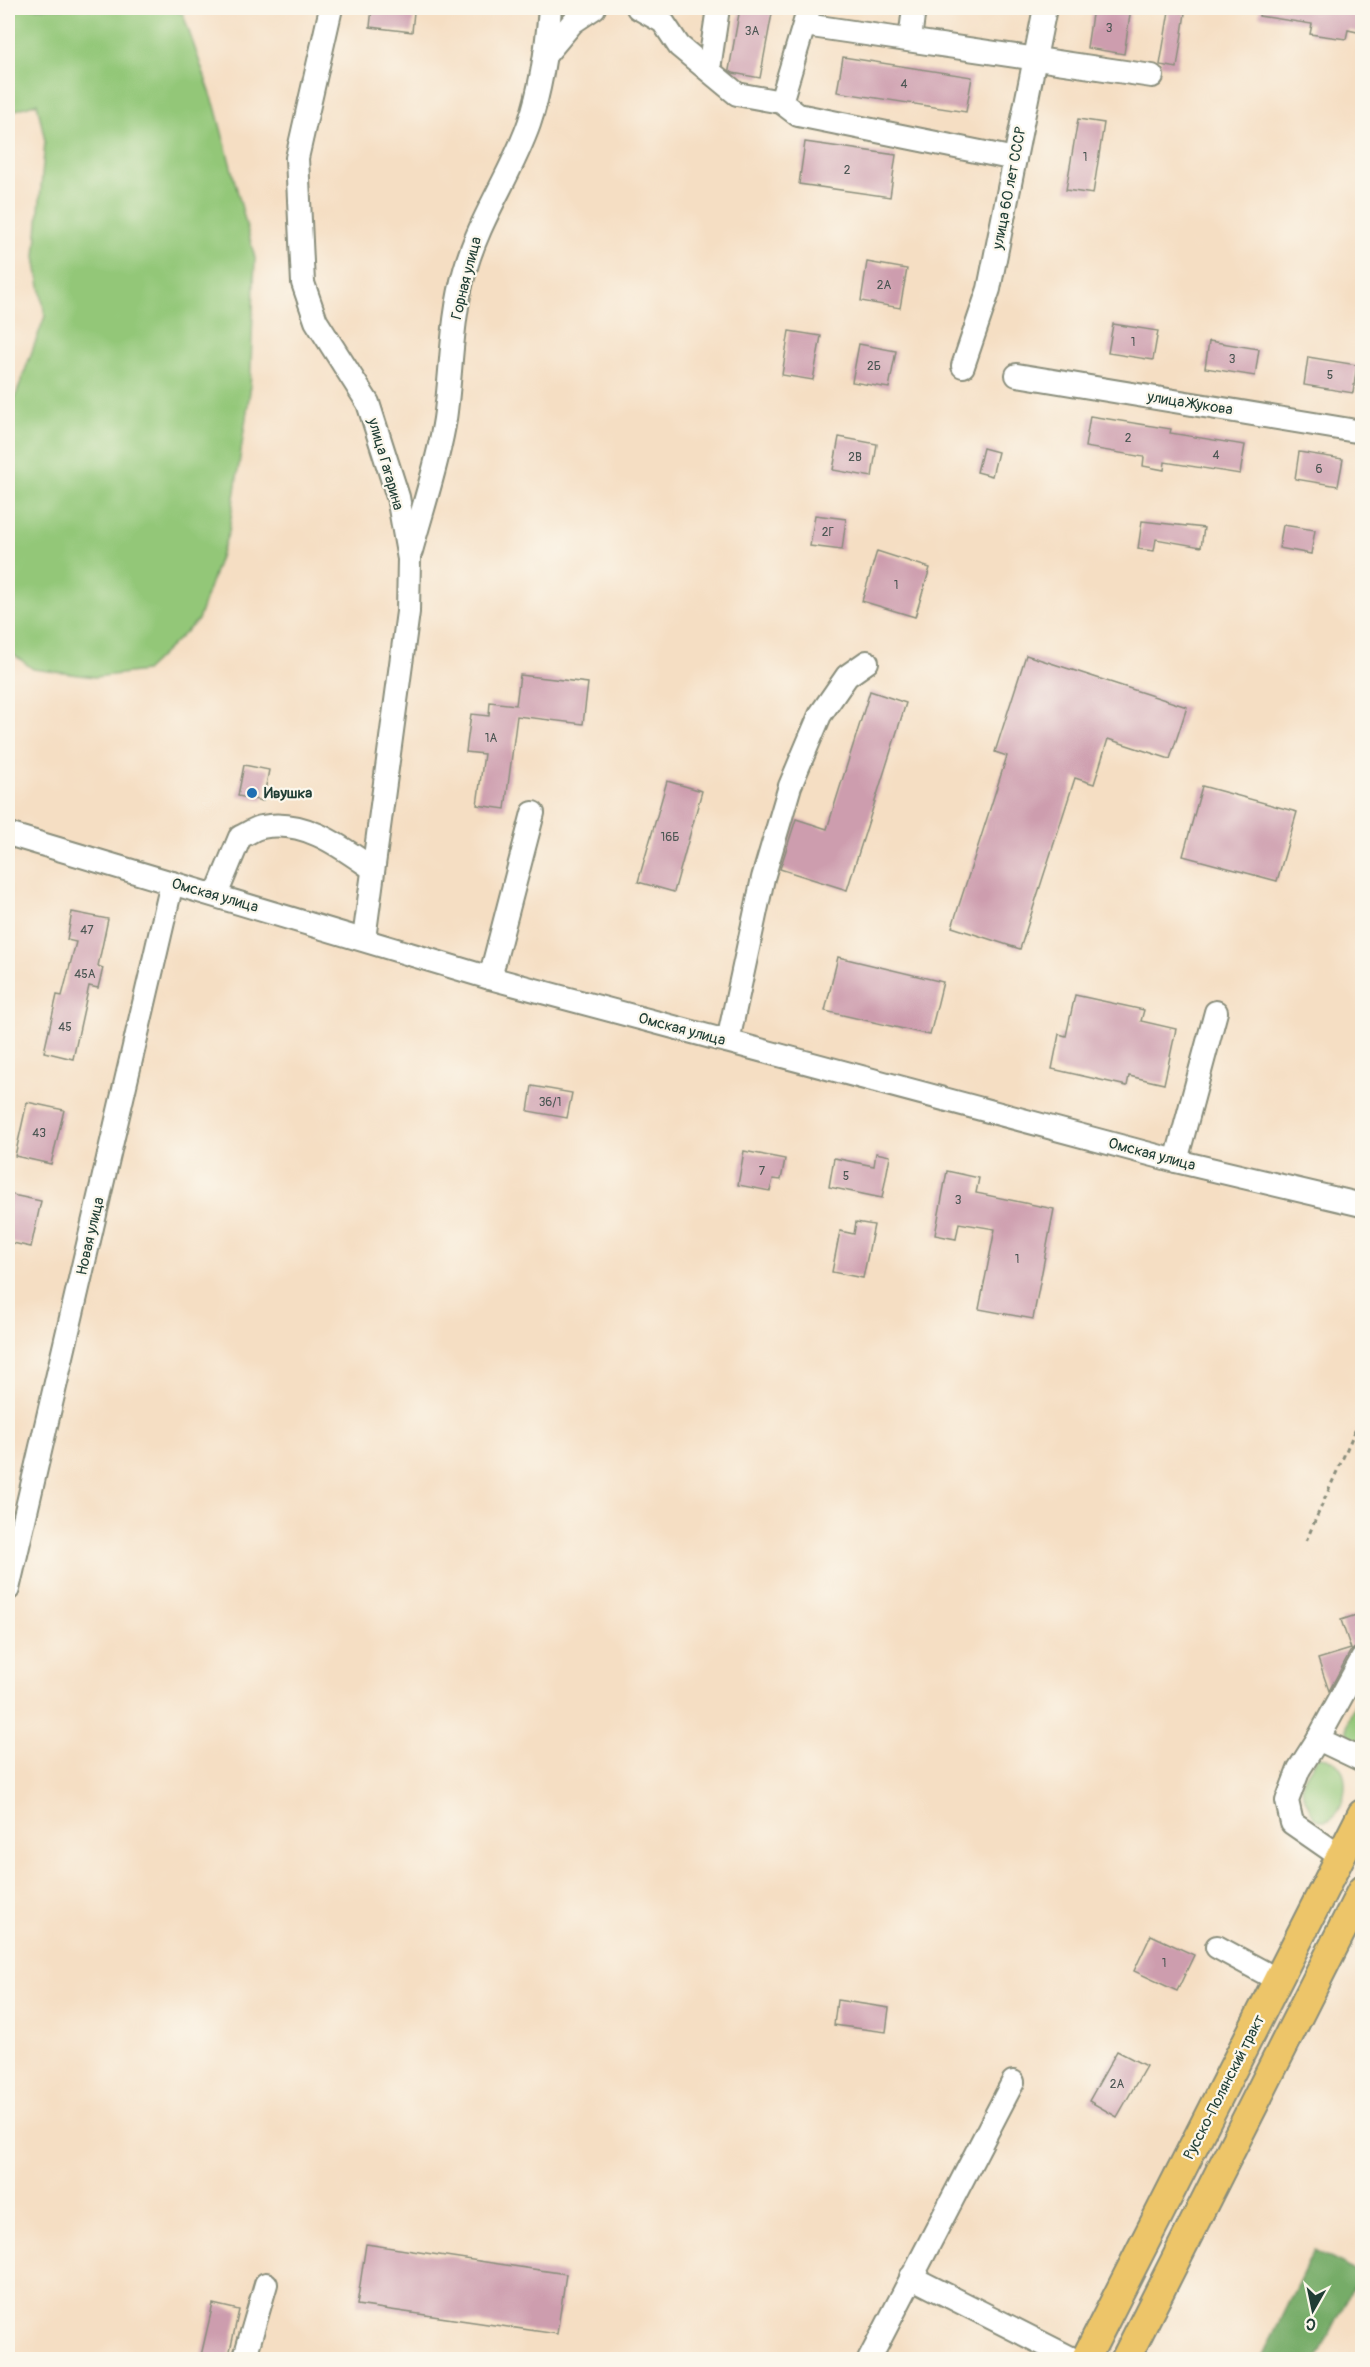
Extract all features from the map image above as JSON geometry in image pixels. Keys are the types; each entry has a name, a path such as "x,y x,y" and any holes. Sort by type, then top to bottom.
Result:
{"main road":[{"name":"Русско-Полянский тракт","path":"1085,2360 1362,1814"},
{"path":"1125,2360 1362,1890"}],"street":[{"name":"улица Гагарина","path":"331,8 297,158 303,283 316,321 368,403 398,497 409,559 408,612 364,939"},
{"name":"Горная улица","path":"409,559 445,420 452,335 464,271 478,230 503,183 529,124 547,54 550,8"},
{"path":"547,54 573,22 594,8"},
{"path":"638,8 663,22 679,46 737,94 781,102 798,115 1015,159"},
{"path":"708,69 718,8"},
{"path":"910,40 915,8"},
{"name":"улица 60 лет СССР","path":"963,366 989,289 1045,8"},
{"path":"781,102 807,16 910,40 1152,76"},
{"name":"улица Жукова","path":"1017,375 1362,432"},
{"path":"728,1041 763,878 790,786 820,715 847,676 867,662"},
{"path":"490,978 533,813"},
{"path":"216,895 240,837 260,826 296,827 328,838 373,869"},
{"name":"Омская улица","path":"8,834 490,978 1176,1161 1362,1205"},
{"name":"Новая улица","path":"8,1589 172,883"},
{"path":"1176,1161 1216,1012"},
{"path":"1341,1857 1292,1823 1287,1801 1299,1769 1362,1659"},
{"path":"1318,1739 1362,1760"},
{"path":"1217,1947 1278,1980"},
{"path":"869,2360 1013,2082"},
{"path":"911,2277 1075,2360"},
{"path":"244,2360 266,2284"}],"path":[{"path":"1306,1541 1362,1414"}],"green space":[{"path":"8,8 168,8 183,14 215,106 255,258 250,391 229,531 198,620 145,671 95,677 33,669 8,650 8,417 45,316 35,257 45,141 37,103 10,112 8,121"},
{"path":"1362,1689 1362,1743 1353,1741 1348,1736 1347,1729 1351,1712"},
{"path":"1318,1757 1333,1761 1342,1770 1345,1782 1344,1796 1339,1808 1332,1817 1324,1821 1312,1814 1302,1788 1304,1778"},
{"path":"1314,2250 1360,2273 1317,2359 1261,2359"}],"building":[{"path":"372,8 414,12 412,32 370,27"},
{"path":"740,8 773,8 760,78 733,73 729,70"},
{"path":"1093,8 1131,8 1124,54 1087,48"},
{"path":"1260,8 1362,8 1362,33 1348,30 1346,39 1310,34 1312,24 1259,16"},
{"path":"1169,11 1185,13 1177,68 1160,65"},
{"path":"843,57 972,77 966,112 837,92"},
{"path":"1078,119 1104,123 1093,194 1066,190"},
{"path":"805,142 896,155 890,197 799,184"},
{"path":"867,262 907,269 900,308 861,301"},
{"path":"1113,324 1158,331 1153,360 1108,353"},
{"path":"789,331 821,336 813,380 782,375"},
{"path":"1209,341 1259,349 1255,376 1205,368"},
{"path":"859,344 896,351 889,388 852,382"},
{"path":"1308,357 1357,365 1353,393 1304,385"},
{"path":"1090,416 1171,429 1170,433 1245,445 1240,474 1165,462 1164,470 1143,466 1144,457 1085,447"},
{"path":"839,437 877,444 872,477 833,470"},
{"path":"983,448 998,452 992,476 977,472"},
{"path":"1299,452 1343,459 1338,486 1295,479"},
{"path":"815,515 846,519 842,550 810,546"},
{"path":"1142,521 1204,528 1201,547 1156,539 1154,551 1138,549"},
{"path":"1283,525 1315,530 1311,554 1279,548"},
{"path":"877,551 930,568 915,617 862,601"},
{"path":"1026,655 1187,707 1170,759 1108,739 1094,784 1075,778 1020,949 952,927 1007,756 995,752"},
{"path":"520,675 588,683 583,724 517,716 505,809 477,805 484,754 466,752 471,714 489,716 490,702 516,705"},
{"path":"870,691 906,703 847,890 780,869 796,819 827,829"},
{"path":"244,765 269,770 263,801 238,796"},
{"path":"667,781 702,791 674,892 638,882"},
{"path":"1202,786 1297,812 1277,881 1183,856"},
{"path":"72,912 108,919 98,966 103,968 98,988 89,986 73,1059 44,1052 57,995 62,996 76,942 67,940"},
{"path":"838,957 943,982 930,1035 825,1011"},
{"path":"1075,995 1144,1010 1141,1021 1176,1029 1164,1084 1129,1076 1127,1086 1052,1069 1059,1034 1066,1036"},
{"path":"532,1086 572,1093 567,1118 528,1111"},
{"path":"27,1102 64,1110 51,1164 15,1156"},
{"path":"744,1151 785,1159 781,1180 773,1179 770,1191 738,1185"},
{"path":"876,1153 890,1156 882,1198 829,1187 834,1158 874,1166"},
{"path":"947,1171 979,1178 976,1193 1054,1209 1033,1319 979,1309 995,1229 959,1223 956,1239 935,1235"},
{"path":"8,1194 41,1201 31,1247 8,1242"},
{"path":"856,1222 874,1225 863,1278 832,1272 840,1231 854,1234"},
{"path":"1362,1613 1362,1646 1350,1652 1329,1691 1318,1659 1351,1649 1341,1620"},
{"path":"1151,1935 1194,1955 1177,1991 1134,1971"},
{"path":"837,2000 889,2008 886,2032 834,2025"},
{"path":"1117,2051 1146,2066 1117,2117 1089,2101"},
{"path":"366,2244 566,2274 557,2334 357,2305"},
{"path":"213,2304 239,2310 228,2360 200,2360"}],"place":[{"name":"Ивушка","path":"252,793"}]}
